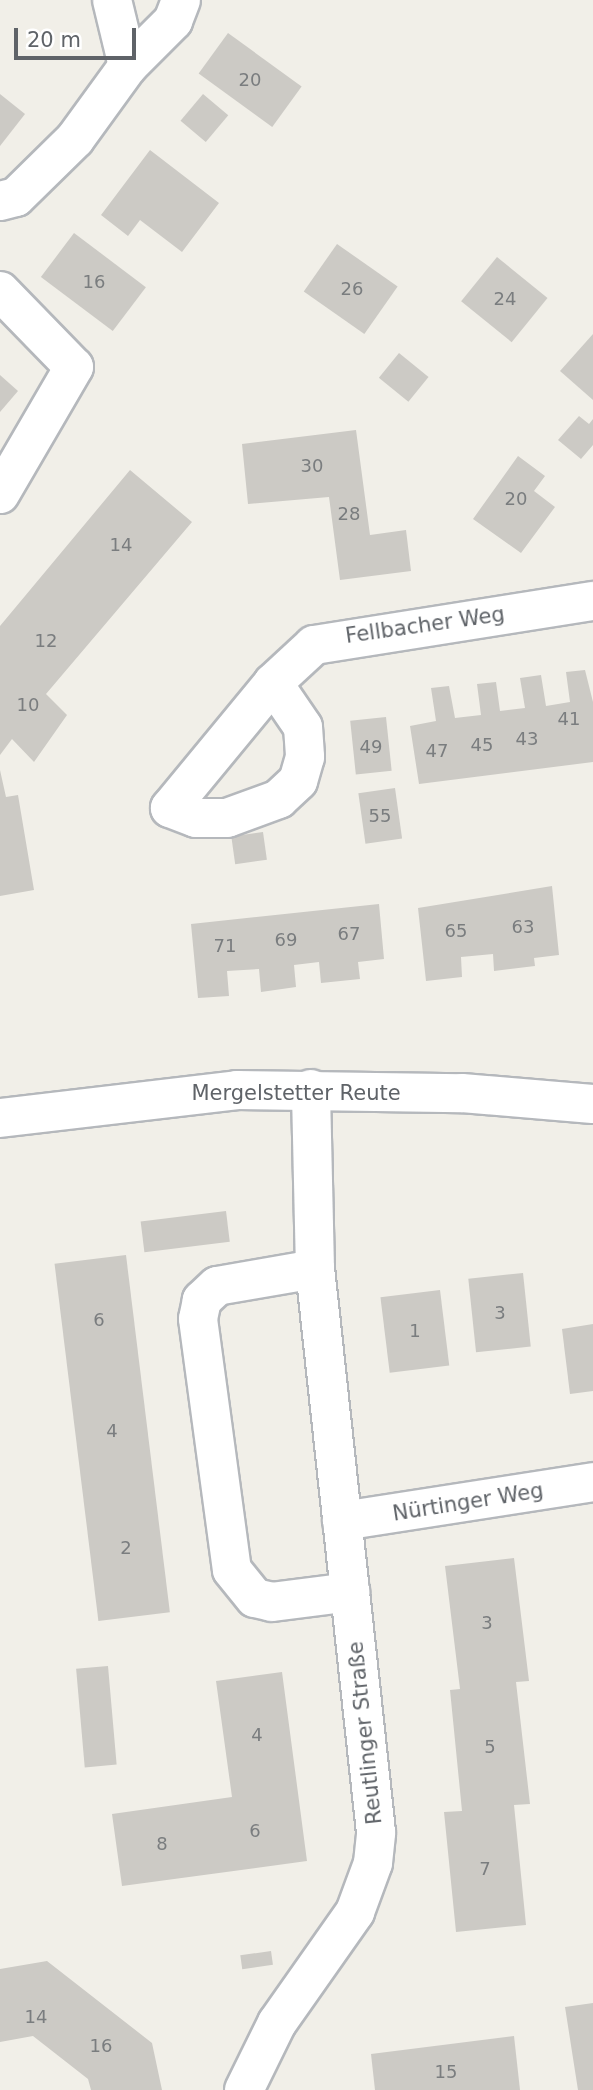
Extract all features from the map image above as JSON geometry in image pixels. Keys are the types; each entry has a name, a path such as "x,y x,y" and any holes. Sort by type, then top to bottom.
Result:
{"street":[{"path":"112,0 128,66"},
{"path":"0,201 16,197 75,139 128,66 173,21 181,0"},
{"path":"0,291 74,367 0,494"},
{"name":"Fellbacher Weg","path":"272,683 314,645 339,636 593,601"},
{"name":"Mergelstetter Reute","path":"0,1118 170,1094 311,1089 593,1104"},
{"name":"Reutlinger Straße","path":"244,2090 276,2023 355,1912 373,1863 374,1799 315,1269 311,1089"},
{"path":"315,1269 217,1286 202,1300 198,1319 232,1570 241,1587 272,1602 350,1592"},
{"name":"Nürtinger Weg","path":"342,1521 593,1482"}],"building":[{"path":"228,33 302,86 272,127 199,73"},
{"path":"0,94 25,114 0,146"},
{"path":"203,94 228,115 206,142 181,121"},
{"path":"150,150 219,203 182,252 140,220 128,236 101,215"},
{"path":"74,233 146,287 113,331 41,277"},
{"path":"337,244 398,286 364,334 304,292"},
{"path":"497,257 548,298 512,342 461,301"},
{"path":"593,334 593,400 560,371"},
{"path":"399,353 429,377 408,402 379,378"},
{"path":"0,375 18,391 0,412"},
{"path":"579,416 589,424 593,419 593,445 581,459 558,440"},
{"path":"356,430 370,535 406,530 411,571 340,580 329,497 248,504 242,444"},
{"path":"518,456 545,476 534,491 555,507 521,553 473,519"},
{"path":"130,470 192,522 46,694 67,715 34,762 12,739 0,755 0,626"},
{"path":"585,670 593,702 593,762 419,784 410,726 436,721 431,688 449,686 455,718 481,715 477,684 496,682 500,711 525,708 520,678 541,675 546,706 570,702 566,672"},
{"path":"386,717 392,771 356,774 350,721"},
{"path":"0,770 6,797 18,795 34,890 0,896"},
{"path":"395,788 402,839 365,844 358,793"},
{"path":"263,832 267,860 235,864 231,836"},
{"path":"552,886 559,955 534,958 535,966 494,971 493,954 461,957 462,977 426,981 418,908"},
{"path":"379,904 384,959 358,962 360,979 321,983 319,962 294,965 296,987 261,992 259,969 227,971 229,996 198,998 191,924"},
{"path":"226,1211 230,1242 144,1252 141,1221"},
{"path":"126,1255 170,1612 98,1621 55,1264"},
{"path":"523,1273 531,1347 476,1352 468,1279"},
{"path":"440,1290 449,1365 390,1373 380,1297"},
{"path":"593,1324 593,1391 570,1394 562,1329"},
{"path":"514,1558 529,1681 516,1682 530,1804 514,1805 526,1925 456,1932 444,1812 462,1811 450,1690 460,1689 445,1566"},
{"path":"108,1666 117,1765 85,1767 76,1669"},
{"path":"282,1672 307,1861 122,1886 112,1814 232,1797 216,1681"},
{"path":"271,1951 273,1965 242,1969 240,1955"},
{"path":"47,1961 152,2043 162,2090 91,2090 88,2079 33,2036 0,2042 0,1969"},
{"path":"593,2003 593,2090 578,2090 565,2007"},
{"path":"514,2036 520,2090 375,2090 371,2054"}]}
